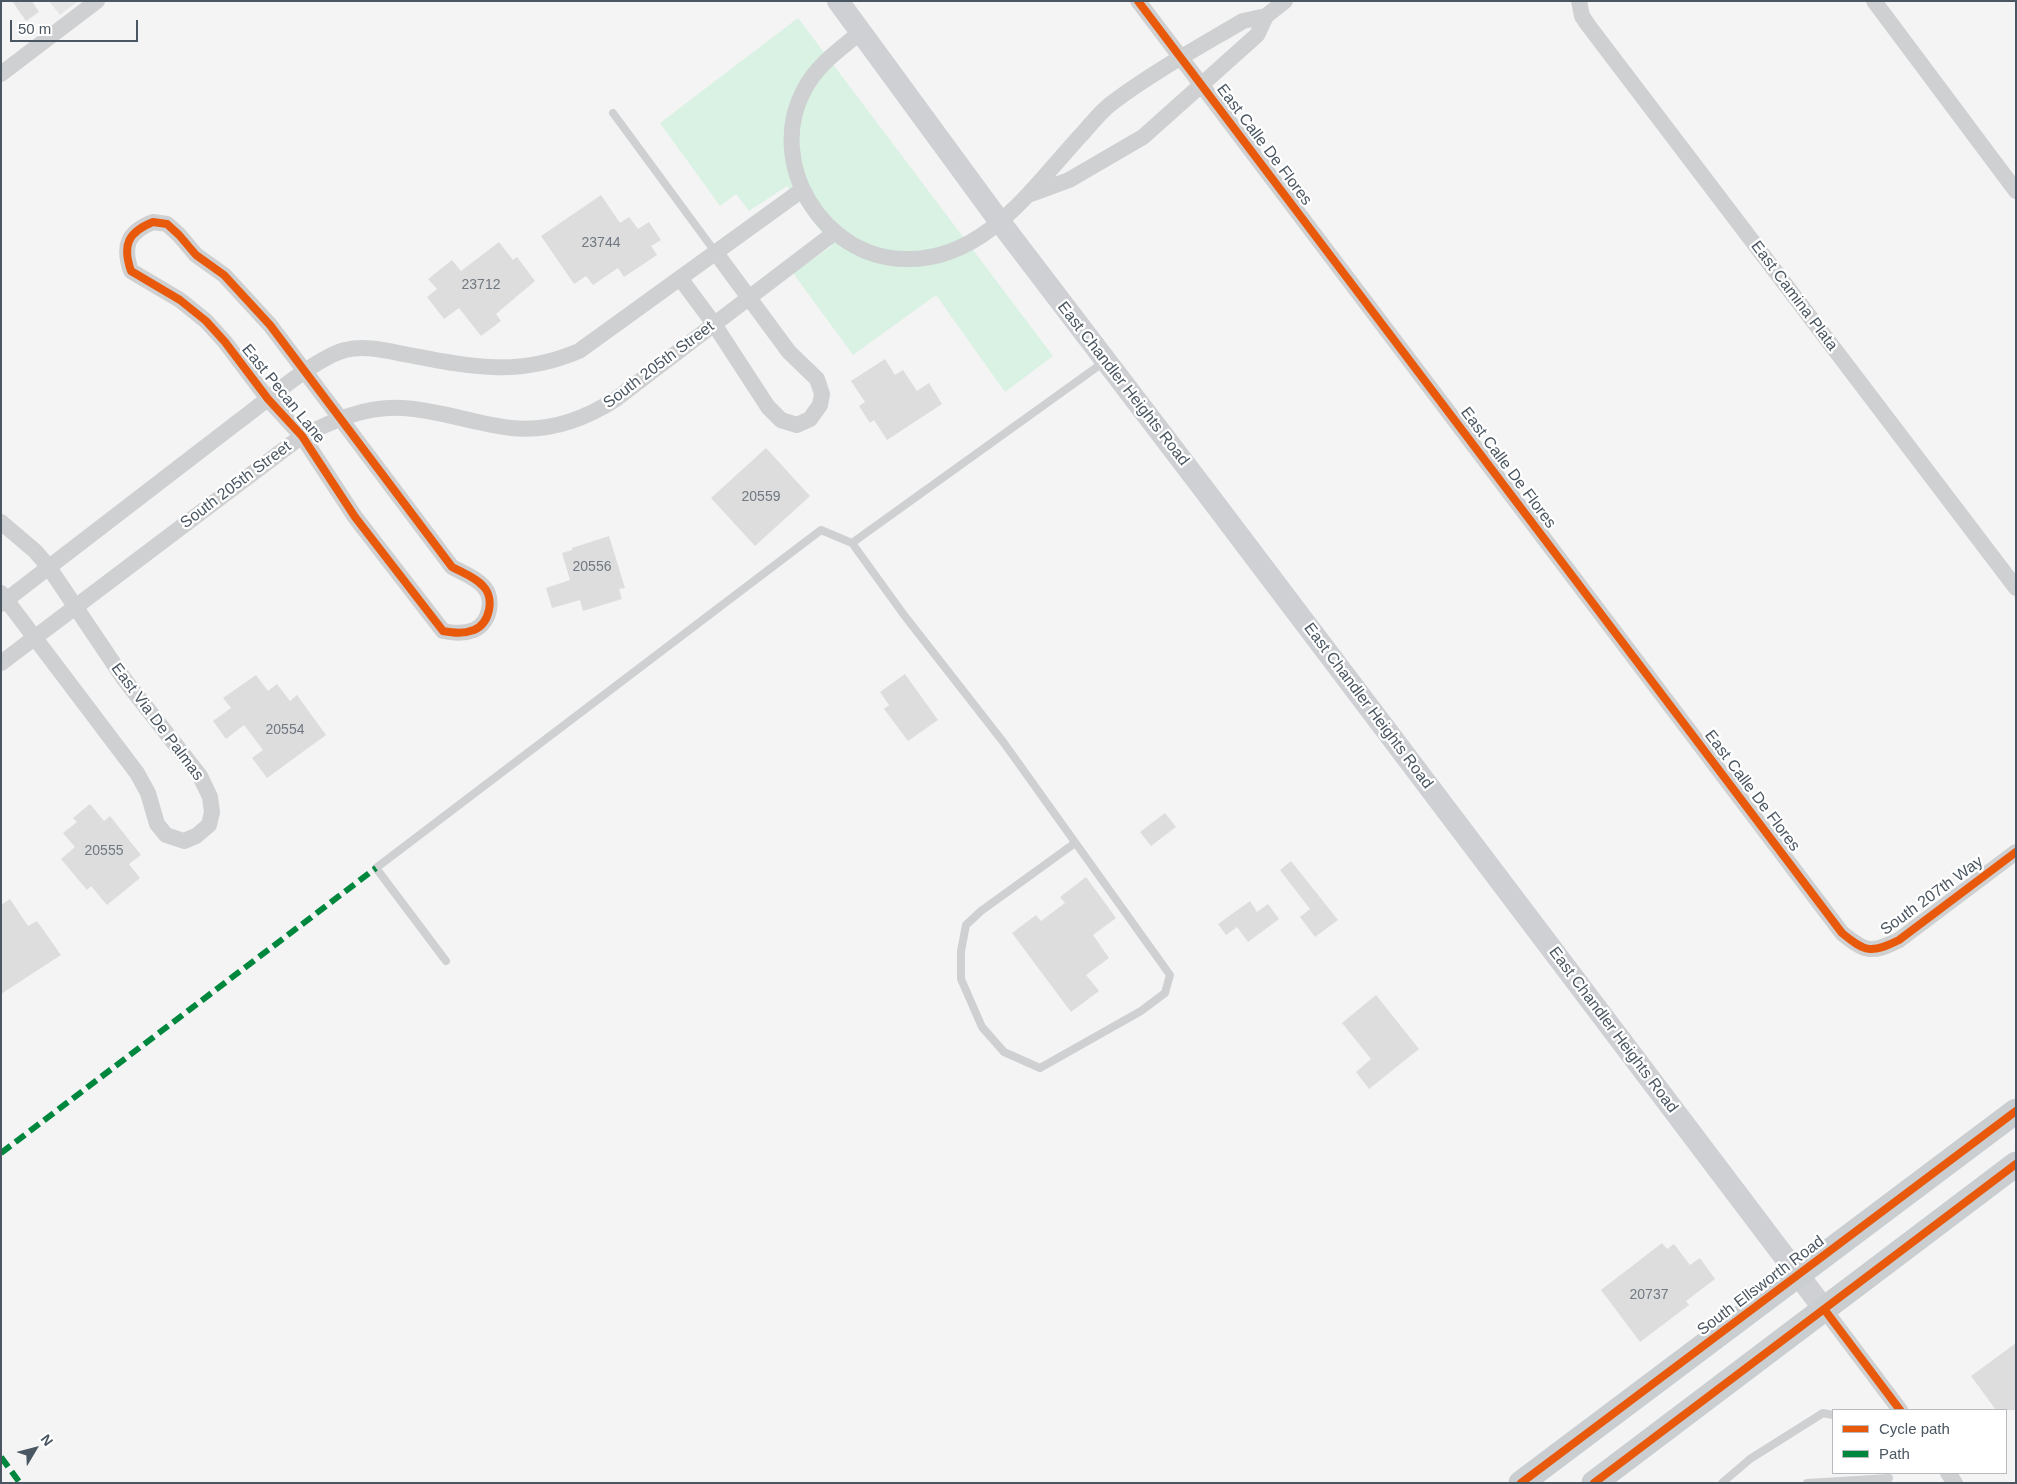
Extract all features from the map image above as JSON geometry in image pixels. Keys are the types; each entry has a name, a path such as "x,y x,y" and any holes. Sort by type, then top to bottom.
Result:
{"main road":[{"name":"East Chandler Heights Road","path":"838,1 1000,222 1824,1309"},
{"name":"South Ellsworth Road","path":"1521,1483 2016,1111"},
{"path":"1594,1483 2016,1164"}],"street":[{"path":"1,74 97,1"},
{"name":"East Calle De Flores","path":"1138,1 1842,933 1860,948"},
{"path":"861,32 823,63 803,92 792,127 794,165 802,190 824,224 834,233 860,249 881,256 913,259 930,258 952,251 1000,222 1030,194 1055,163 1110,104 1243,21 1266,16 1285,1"},
{"name":"East Camina Plata","path":"1580,1 1582,16 1588,25 2016,588"},
{"path":"1874,1 2016,191"},
{"path":"1030,194 1069,180 1143,137 1257,35 1266,16"},
{"path":"3,599 268,399 330,356 346,350 362,348 383,349 482,367 510,369 545,363 579,352 802,190"},
{"name":"East Pecan Lane","path":"153,222 167,224 196,255 224,275 270,325 306,372 452,567 475,578 485,587 490,603 488,614 476,629 460,634 442,631 354,517 302,436 268,399 206,321 180,300 131,271 127,258 127,246 132,234 153,222"},
{"name":"South 205th Street","path":"1,663 302,436 339,417 401,408 445,413 512,428 536,428 577,420 616,399 834,233"},
{"path":"680,278 714,324 768,407 782,420 797,425 810,419 820,405 822,394 817,379 790,352 716,253"},
{"name":"East Via De Palmas","path":"1,522 35,551 48,566 124,679 200,776 210,797 212,812 209,825 196,836 184,841 166,835 157,824 148,793 137,773 35,638 3,599"},
{"name":"South 207th Way","path":"1860,948 1881,949 1899,940 2016,852"},
{"name":"East Chandler Heights Road","path":"1824,1309 1899,1409"}],"lane":[{"path":"613,113 716,253"},
{"path":"852,543 1105,361"},
{"path":"446,961 376,868 821,530 852,543 1004,743 1170,975 1165,993 1141,1011 1040,1068 1004,1052 982,1027 961,980 961,951 966,925 981,911 1075,843"},
{"path":"1722,1483 1750,1459 1823,1413 1832,1415"},
{"path":"1807,1483 1889,1478"}],"shaded area":[{"path":"49,1 78,1 60,15"}],"green space":[{"path":"798,18 1053,356 1005,392 936,295 853,355 793,273 832,246 787,186 749,211 736,194 720,206 660,123"}],"building":[{"path":"12,1 32,1 39,12 26,21"},
{"path":"601,195 620,223 629,217 638,229 649,222 661,240 651,246 657,255 624,277 618,268 593,285 586,276 574,284 541,236"},
{"path":"499,242 513,260 517,257 535,281 496,314 501,321 481,336 459,308 444,319 427,297 437,289 428,279 452,260 461,271"},
{"path":"885,359 895,375 903,370 917,391 929,383 942,404 887,440 874,420 870,423 859,406 865,402 851,381"},
{"path":"766,448 810,496 755,546 711,498"},
{"path":"609,536 625,588 619,589 622,599 583,611 580,600 552,608 546,588 570,580 562,553"},
{"path":"905,674 938,720 908,741 884,709 889,705 880,692"},
{"path":"256,675 268,691 277,684 290,701 297,695 326,735 267,778 252,758 263,750 244,725 226,739 213,721 231,708 223,698"},
{"path":"90,804 104,821 110,816 141,855 129,864 140,878 107,905 91,886 87,890 61,859 75,847 63,833 77,822 73,818"},
{"path":"1165,813 1176,827 1151,846 1140,832"},
{"path":"1291,861 1338,920 1315,937 1300,917 1310,909 1280,870"},
{"path":"1086,877 1116,918 1093,935 1109,958 1086,975 1099,991 1071,1012 1012,933 1036,915 1041,921 1065,903 1060,897"},
{"path":"10,899 28,926 37,921 61,955 1,994 1,905"},
{"path":"1250,901 1257,912 1268,904 1279,919 1248,942 1237,927 1226,935 1218,924"},
{"path":"1376,995 1419,1049 1369,1089 1356,1072 1371,1059 1342,1023"},
{"path":"1662,1243 1667,1249 1674,1244 1690,1265 1700,1258 1715,1279 1686,1301 1689,1305 1640,1342 1601,1290"},
{"path":"2016,1343 2016,1410 1995,1409 1971,1376"}],"marked path":[{"path":"1,1153 376,868"},
{"path":"1,1457 20,1483"}],"cycle path":[{"path":"1138,1 1842,933 1857,944 1869,949 1882,947 1899,940 2016,852"},
{"path":"153,222 167,224 196,255 224,275 270,325 452,567 473,578 483,586 487,591 490,603 487,616 479,627 462,633 443,631 355,517 302,436 268,399 225,342 206,321 180,300 131,271 127,254 129,240 138,230 153,222"},
{"path":"1521,1483 2016,1111"},
{"path":"1594,1483 2016,1164"},
{"path":"1824,1309 1899,1409"}]}
